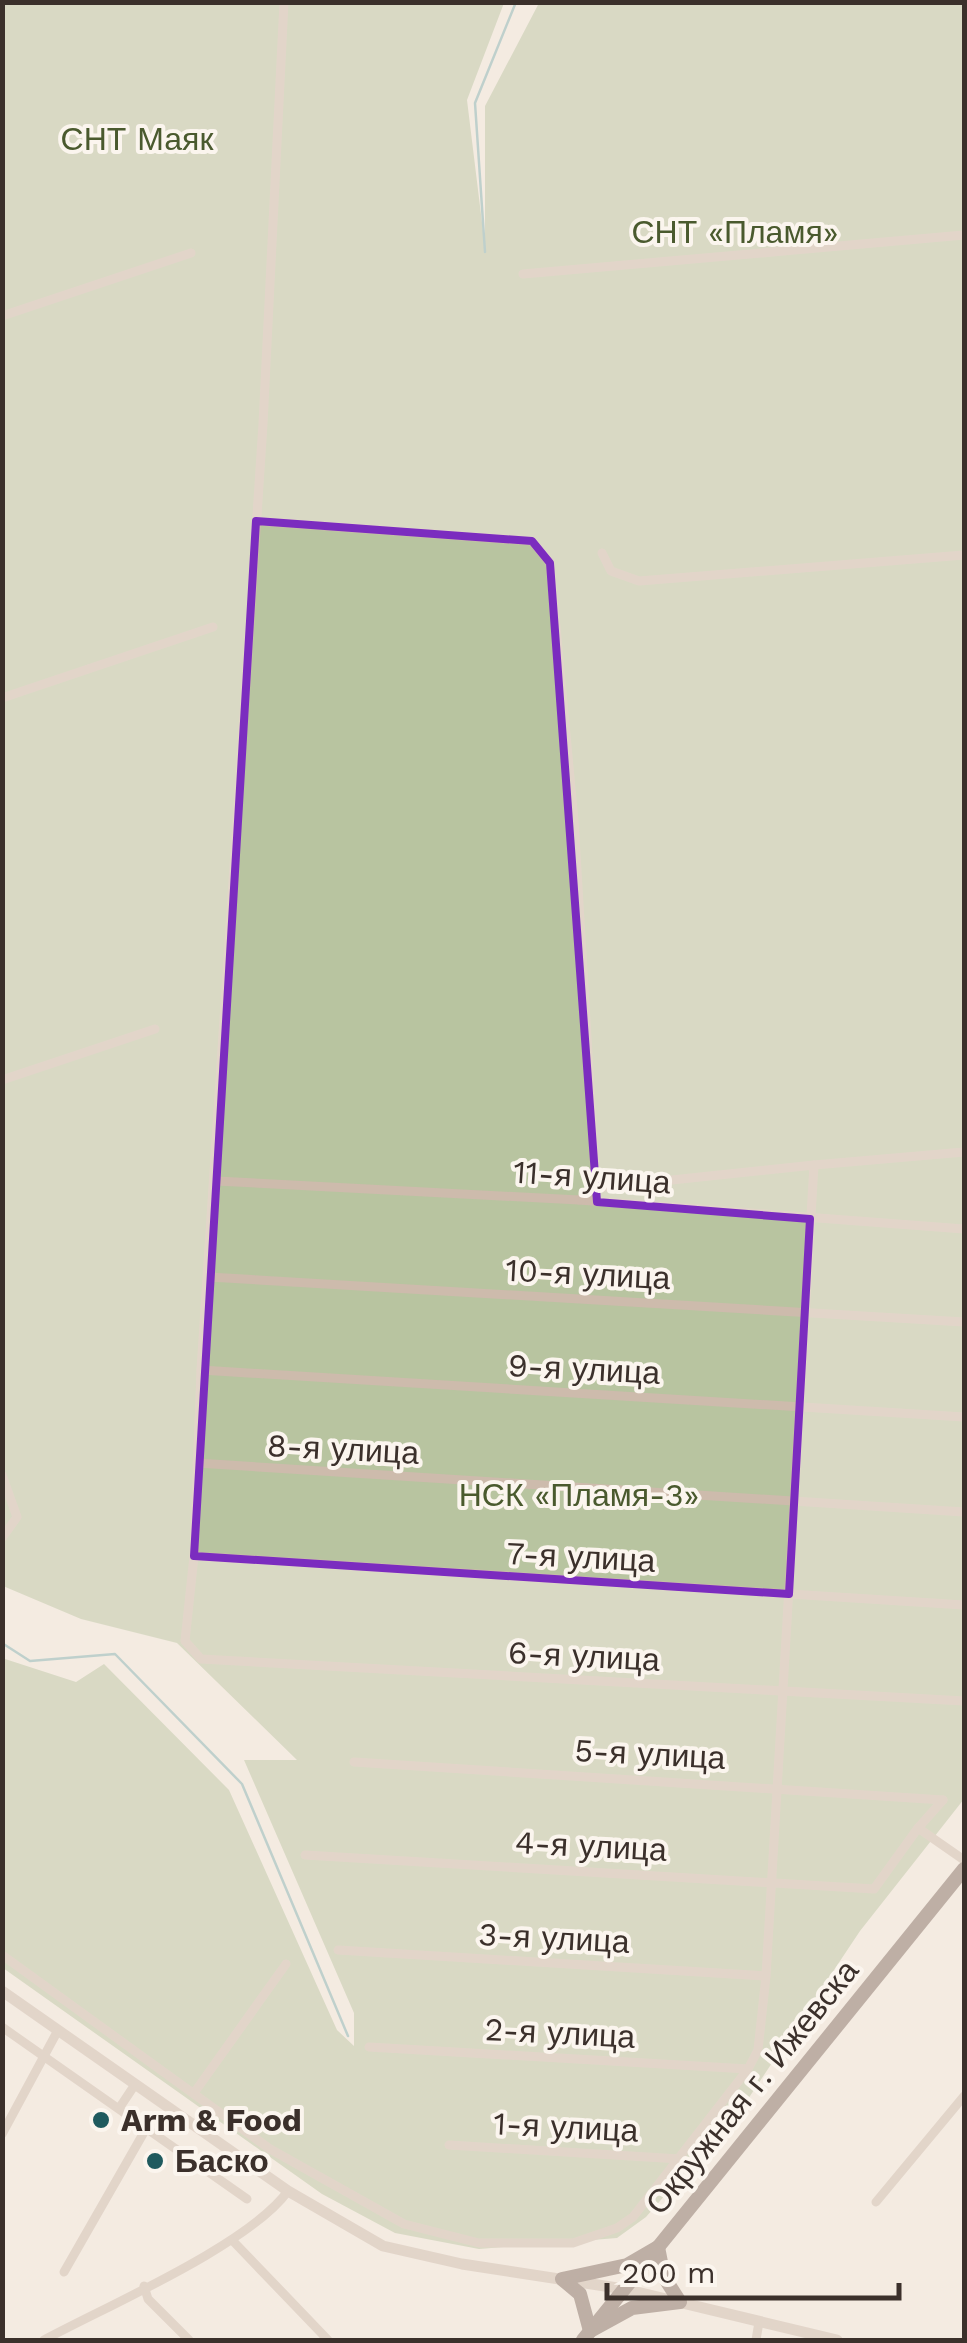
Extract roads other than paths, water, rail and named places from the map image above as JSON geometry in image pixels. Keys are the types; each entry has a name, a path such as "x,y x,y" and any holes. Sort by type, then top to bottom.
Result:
{"main road":[{"name":"Окружная г. Ижевска","path":"586,2336 964,1869"},
{"path":"658,2248 664,2277 680,2302 632,2308 586,2336 580,2294 562,2279 616,2268 658,2248"}],"street":[{"path":"194,1556 201,1370 216,1181 284,2"},
{"path":"522,274 964,235"},
{"path":"2,316 192,253"},
{"path":"256,521 532,542 550,563 574,821 596,1188"},
{"path":"602,553 611,571 638,581 964,555"},
{"path":"2,698 213,626"},
{"path":"2,1080 155,1029"},
{"path":"579,1200 596,1188 964,1152"},
{"path":"2,1955 270,2149 349,2197 431,2234 479,2243 573,2243 617,2228 633,2216 680,2159 758,2050 774,1881 814,1165"},
{"name":"11-я улица","path":"216,1181 579,1200 964,1229"},
{"name":"10-я улица","path":"209,1277 964,1322"},
{"name":"9-я улица","path":"201,1370 964,1417"},
{"name":"8-я улица","path":"197,1463 964,1512"},
{"path":"2,1475 17,1517 2,1538"},
{"name":"7-я улица","path":"194,1556 964,1605"},
{"name":"6-я улица","path":"194,1556 184,1641 201,1660 964,1700"},
{"name":"5-я улица","path":"354,1762 943,1800 918,1828"},
{"path":"918,1828 964,1860"},
{"name":"4-я улица","path":"305,1854 874,1889 918,1828"},
{"name":"3-я улица","path":"338,1950 766,1976"},
{"path":"194,2094 286,1964"},
{"path":"2,1991 288,2191 383,2246 478,2266 624,2289 837,2340"},
{"path":"2,2028 247,2198"},
{"path":"2,2134 57,2032"},
{"name":"2-я улица","path":"370,2047 748,2068"},
{"path":"120,2107 134,2086"},
{"path":"876,2202 964,2096"},
{"path":"64,2272 147,2127"},
{"name":"1-я улица","path":"449,2145 680,2159"},
{"path":"44,2340 232,2240 273,2212 288,2191"},
{"path":"232,2240 328,2340"},
{"path":"478,2266 479,2243"},
{"path":"144,2286 148,2299 190,2340"},
{"path":"756,2340 760,2322"}],"waterway":[{"path":"485,252 475,103 516,2"},
{"path":"2,1643 30,1661 115,1654 242,1784 348,2036"}],"place":[{"name":"Arm & Food","path":"101,2120"},
{"name":"Баско","path":"155,2161"}],"park label":[{"name":"СНТ Маяк","path":"137,139"},
{"name":"СНТ «Пламя»","path":"735,232"},
{"name":"НСК «Пламя-3»","path":"579,1495"}]}
